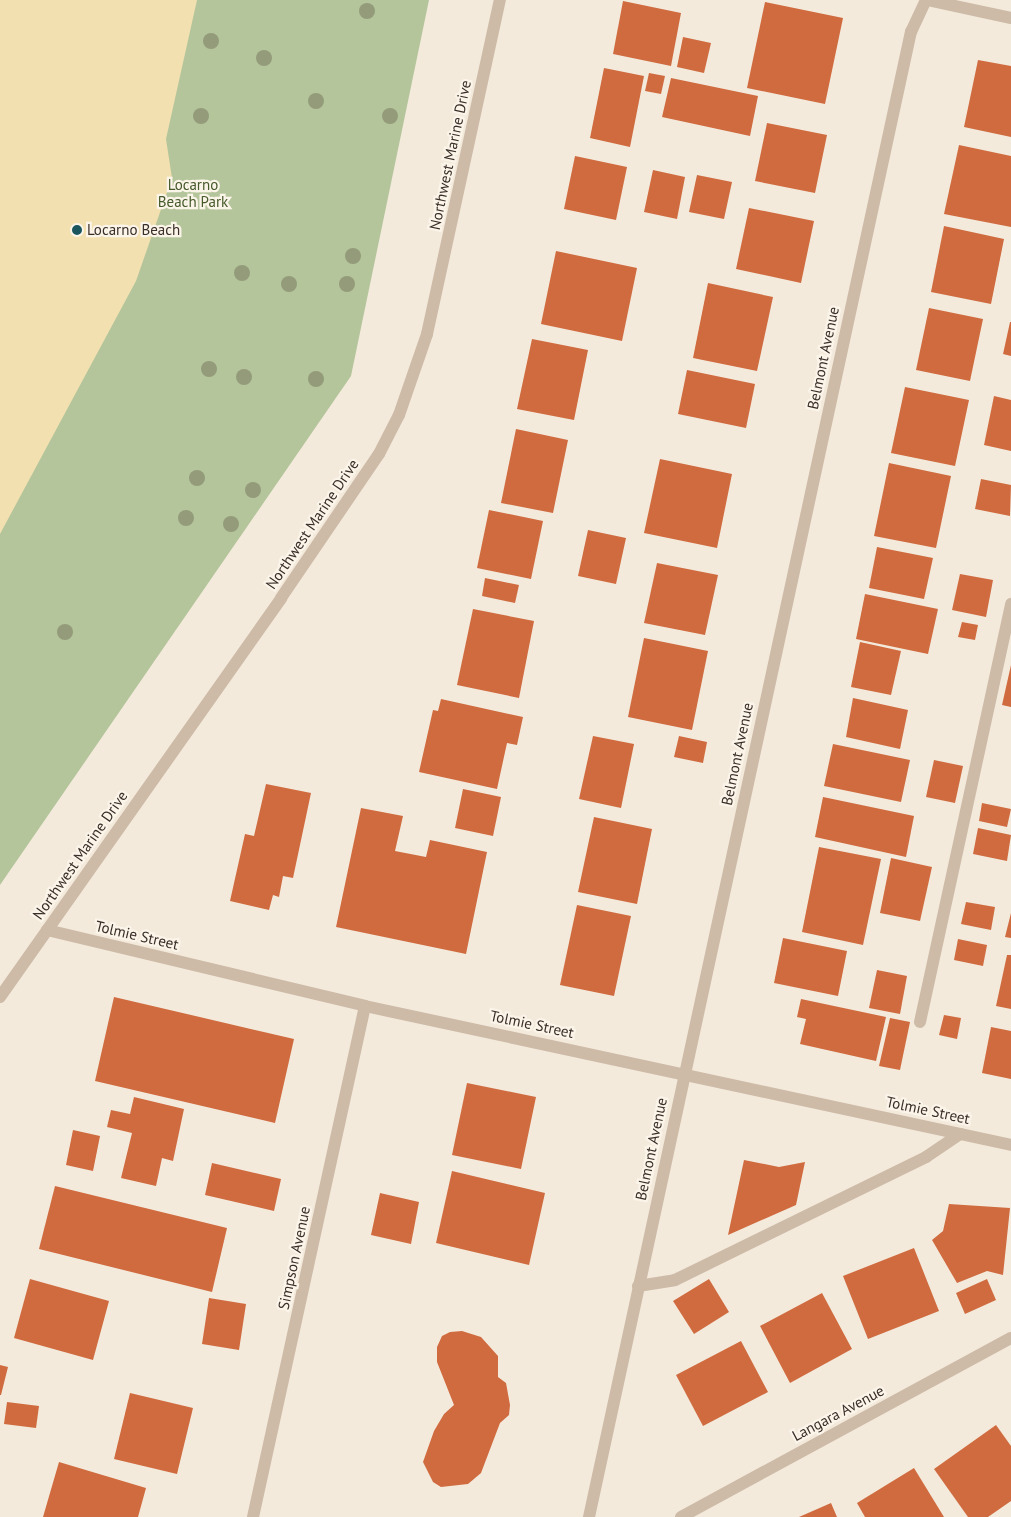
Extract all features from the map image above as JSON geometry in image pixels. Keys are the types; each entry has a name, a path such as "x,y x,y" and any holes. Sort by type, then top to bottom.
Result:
{"street":[{"name":"Northwest Marine Drive","path":"0,997 347,503 379,454 399,415 427,334 500,0"},
{"path":"927,0 1011,18"},
{"name":"Belmont Avenue","path":"589,1517 911,32 927,0"},
{"path":"920,1022 1011,604"},
{"name":"Tolmie Street","path":"47,930 365,1006 1011,1145"},
{"name":"Simpson Avenue","path":"253,1517 365,1006"},
{"path":"638,1286 675,1280 926,1156 960,1134"},
{"name":"Langara Avenue","path":"681,1517 1011,1338"}],"green space":[{"name":"Locarno Beach Park","path":"0,0 429,0 351,376 0,885"}],"sand":[{"name":"Locarno Beach","path":"0,0 197,0 166,139 172,178 136,281 0,534"}],"building":[{"path":"623,1 681,13 671,66 613,54"},
{"path":"765,2 843,18 825,104 747,88"},
{"path":"683,37 711,43 704,73 677,67"},
{"path":"978,60 1011,66 1011,137 964,127"},
{"path":"604,68 644,76 630,147 590,138"},
{"path":"649,73 665,76 661,94 645,91"},
{"path":"671,78 758,96 750,136 662,117"},
{"path":"767,123 827,135 815,193 755,181"},
{"path":"959,145 1011,156 1011,227 944,214"},
{"path":"575,156 627,167 616,220 564,209"},
{"path":"653,170 685,177 677,219 644,212"},
{"path":"697,175 732,182 724,219 689,212"},
{"path":"749,208 814,221 801,283 736,269"},
{"path":"944,226 1004,239 991,304 931,292"},
{"path":"556,251 637,268 622,341 541,324"},
{"path":"708,283 773,297 757,371 693,358"},
{"path":"929,308 983,319 970,381 916,370"},
{"path":"1011,322 1011,356 1003,354"},
{"path":"532,339 588,350 574,420 517,409"},
{"path":"687,370 755,384 746,428 678,414"},
{"path":"905,387 969,400 955,466 891,453"},
{"path":"994,396 1011,400 1011,451 984,445"},
{"path":"516,429 568,440 553,513 501,503"},
{"path":"660,459 732,474 717,548 644,533"},
{"path":"889,463 951,476 936,548 874,536"},
{"path":"981,479 1011,485 1010,516 975,509"},
{"path":"489,510 543,521 531,579 477,568"},
{"path":"588,530 626,538 616,584 578,576"},
{"path":"877,547 933,558 924,599 869,588"},
{"path":"657,563 718,575 705,635 644,623"},
{"path":"960,574 993,580 986,617 952,610"},
{"path":"485,578 519,585 515,603 482,596"},
{"path":"865,594 938,609 928,654 856,639"},
{"path":"473,609 534,621 519,698 457,685"},
{"path":"962,622 978,625 975,640 958,637"},
{"path":"644,638 708,651 692,730 628,717"},
{"path":"860,642 901,651 891,695 851,687"},
{"path":"1011,665 1011,707 1002,705"},
{"path":"853,698 908,710 900,749 846,737"},
{"path":"441,699 523,717 517,745 507,743 497,789 419,772 433,710 438,711"},
{"path":"593,736 634,744 621,808 579,799"},
{"path":"679,736 707,742 703,763 674,757"},
{"path":"833,744 910,760 901,802 824,786"},
{"path":"934,760 963,766 955,803 926,797"},
{"path":"266,784 311,793 293,878 283,876 279,897 273,895 269,910 230,901 245,834 254,836"},
{"path":"463,789 501,797 493,836 455,828"},
{"path":"823,797 914,816 906,857 815,837"},
{"path":"982,803 1011,809 1007,827 979,821"},
{"path":"361,808 403,816 395,851 426,857 430,840 487,852 466,954 336,927"},
{"path":"594,817 652,829 637,904 578,892"},
{"path":"978,828 1011,835 1007,861 973,854"},
{"path":"819,847 881,859 863,945 802,932"},
{"path":"891,858 932,867 920,921 880,913"},
{"path":"966,902 995,907 991,930 961,924"},
{"path":"577,905 631,916 614,996 560,985"},
{"path":"1011,913 1011,938 1005,937"},
{"path":"783,938 847,951 838,996 774,983"},
{"path":"958,939 987,945 983,966 954,960"},
{"path":"1007,955 1011,955 1011,1009 996,1006"},
{"path":"877,970 907,976 900,1014 869,1008"},
{"path":"114,997 294,1039 275,1123 95,1081"},
{"path":"801,999 886,1017 876,1061 800,1044 806,1019 797,1017"},
{"path":"944,1015 961,1018 957,1039 939,1035"},
{"path":"890,1018 910,1022 900,1070 879,1066"},
{"path":"991,1027 1011,1031 1011,1079 982,1073"},
{"path":"467,1083 536,1097 521,1169 452,1155"},
{"path":"134,1097 184,1109 173,1161 162,1158 156,1186 121,1178 132,1133 107,1127 111,1110 130,1114"},
{"path":"73,1130 100,1136 93,1171 66,1165"},
{"path":"744,1160 779,1167 805,1162 796,1205 728,1235"},
{"path":"212,1163 281,1179 274,1211 205,1195"},
{"path":"452,1171 545,1193 529,1265 436,1243"},
{"path":"55,1186 227,1228 212,1292 39,1249"},
{"path":"380,1193 419,1202 411,1244 371,1235"},
{"path":"949,1204 1010,1208 1003,1275 987,1271 957,1283 932,1240 943,1231"},
{"path":"914,1248 939,1311 868,1339 843,1276"},
{"path":"30,1279 109,1301 93,1360 14,1338"},
{"path":"709,1279 729,1312 694,1334 673,1301"},
{"path":"987,1279 996,1300 965,1314 956,1293"},
{"path":"822,1293 852,1349 790,1383 760,1326"},
{"path":"209,1298 246,1304 239,1350 202,1344"},
{"path":"462,1331 481,1337 498,1356 498,1377 506,1383 510,1405 509,1415 500,1423 481,1473 468,1484 441,1487 433,1482 423,1462 434,1431 444,1414 454,1405 437,1362 437,1347 442,1336 450,1332"},
{"path":"741,1341 768,1392 703,1426 676,1375"},
{"path":"0,1365 8,1367 1,1395 0,1395"},
{"path":"130,1393 193,1408 177,1474 114,1459"},
{"path":"7,1402 39,1406 36,1428 4,1424"},
{"path":"996,1425 1011,1446 1011,1501 988,1517 968,1517 934,1469"},
{"path":"59,1462 146,1488 138,1517 43,1517"},
{"path":"914,1468 944,1517 865,1517 857,1503"},
{"path":"831,1503 837,1517 799,1517"}],"place":[{"name":"Locarno Beach","path":"77,230"}]}
